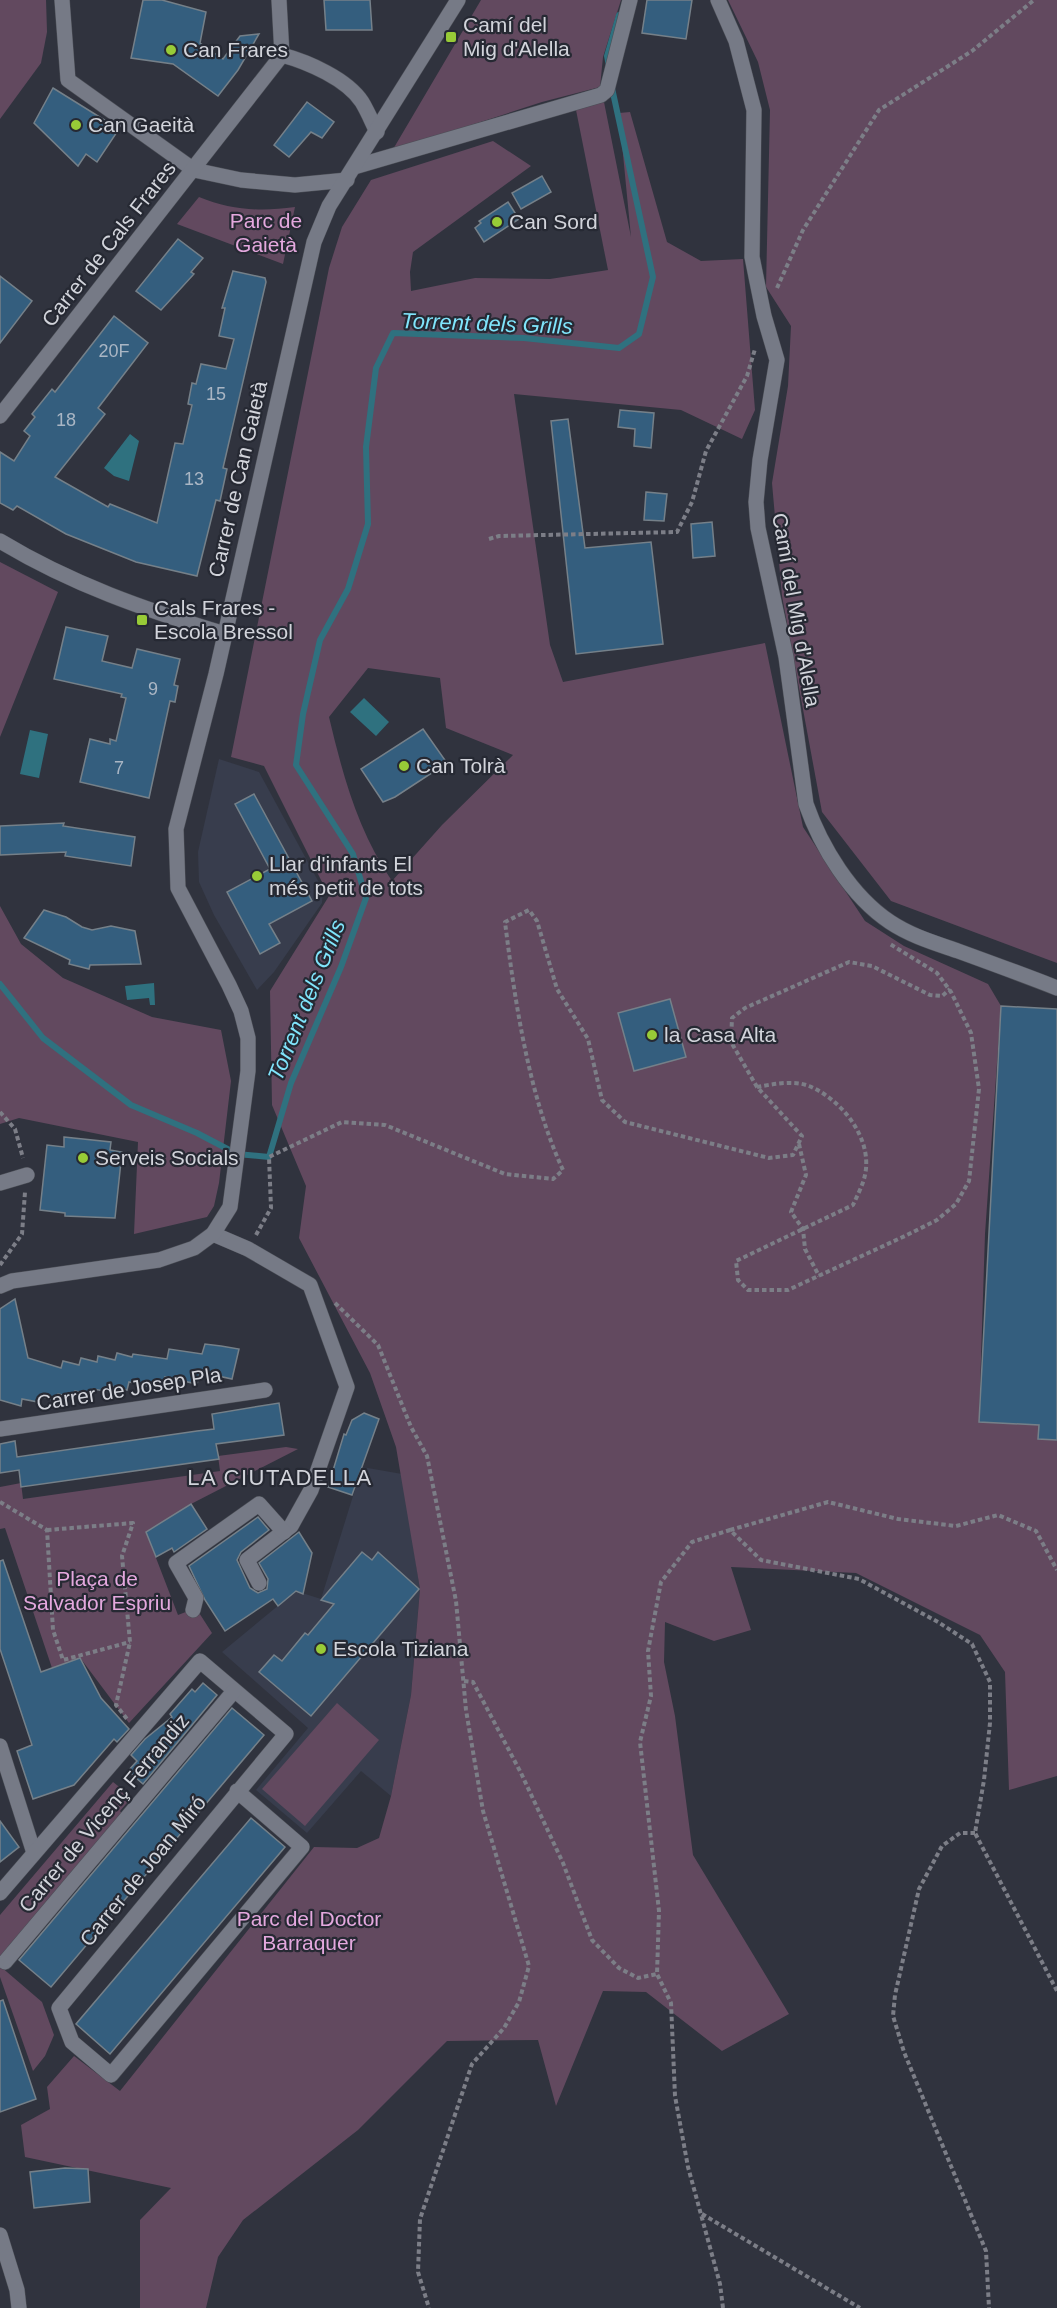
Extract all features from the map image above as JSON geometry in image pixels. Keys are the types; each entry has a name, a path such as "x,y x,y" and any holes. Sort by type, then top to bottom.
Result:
{"street":[{"path":"62,0 68,80 194,170 241,180 295,185 350,174 601,95 608,90 630,0"},
{"path":"279,0 282,55 304,61 334,78 361,100 377,132"},
{"name":"Carrer de Can Gaietà","path":"213,1234 224,1221 230,1207 248,1071 248,1038 241,1011 229,985 178,888 176,829 225,634 314,242 329,206 458,0"},
{"name":"Camí del Mig d'Alella","path":"718,0 735,41 754,110 752,257 764,316 777,360 760,460 756,502 758,528 786,657 806,804 814,825 841,870 864,899 890,922 913,935 1057,988"},
{"name":"Carrer de Cals Frares","path":"0,416 282,55"},
{"path":"0,541 51,571 105,595 225,634"},
{"path":"0,1183 27,1175"},
{"path":"0,1286 20,1280 159,1260 194,1248 213,1234 248,1249 310,1285 347,1387 311,1490 291,1527 247,1560 259,1583"},
{"name":"Carrer de Josep Pla","path":"0,1429 265,1390"},
{"path":"193,1610 196,1598 177,1563 259,1504 284,1532"},
{"path":"0,1893 200,1661 234,1691"},
{"name":"Carrer de Joan Miró","path":"234,1691 286,1734 237,1791 58,2008 72,2042 111,2075 302,1846 237,1791"},
{"name":"Carrer de Vicenç Ferrandiz","path":"5,1962 234,1691"},
{"path":"0,1746 34,1853"},
{"path":"0,2235 17,2290 19,2308"}],"path":[{"path":"764,316 803,230 879,110 972,51 1034,0"},
{"path":"489,539 499,536 677,532 692,502 706,451 747,376 756,346"},
{"path":"248,1249 271,1208 268,1157 342,1122 386,1125 506,1174 553,1179 562,1170 549,1142 536,1097 509,954 505,922 529,910 537,921 557,989 588,1039 602,1100 625,1122 769,1158 793,1155 802,1136 757,1087 731,1042 732,1018 745,1008 849,962 872,966 930,995 942,996 950,989"},
{"path":"757,1087 778,1083 808,1086 846,1111 863,1144 866,1174 853,1205 736,1261 738,1280 748,1290 788,1290 937,1220 956,1204 969,1181 979,1089 971,1033 950,989 937,972 895,948 884,938 890,922"},
{"path":"0,1112 15,1129 27,1175 22,1234 0,1265"},
{"path":"799,1142 806,1175 791,1212 803,1229 805,1249 819,1276"},
{"path":"334,1302 378,1345 411,1427 426,1456 456,1601 464,1681 483,1811 529,1966 519,2002 504,2028 472,2064 420,2219 418,2272 429,2308"},
{"path":"0,1502 47,1530 133,1523 122,1556 130,1642 116,1706 138,1732"},
{"path":"723,2308 720,2284 688,2167 675,2096 671,2003 657,1974 659,1911 640,1742 651,1696 648,1651 661,1582 692,1542 828,1502 898,1519 956,1526 998,1515 1036,1531 1057,1570"},
{"path":"47,1530 53,1630 63,1660 130,1642"},
{"path":"730,1530 761,1560 859,1579 938,1622 972,1644 990,1682 989,1735 975,1833 1057,1991"},
{"path":"464,1681 472,1682 521,1773 563,1863 592,1940 619,1968 638,1978 657,1974"},
{"path":"975,1833 960,1833 942,1846 919,1889 895,1995 893,2016 904,2052 986,2251 989,2308"},
{"path":"701,2213 860,2308"}],"shaded area":[{"name":"Llar d'infants El més petit de tots","path":"219,759 259,772 323,890 322,903 274,972 257,990 214,915 199,882 198,852"},
{"name":"Escola Tiziana","path":"362,1467 402,1474 420,1589 411,1695 391,1796 361,1771 307,1833 256,1790 308,1728 222,1652 296,1591 321,1599"}],"green space":[{"path":"0,0 46,0 47,32 41,63 0,119"},
{"path":"481,0 621,0 603,57 600,87 542,102 392,151"},
{"path":"728,0 1057,0 1057,963 891,901 822,812 782,596 772,483 788,386 791,326 766,287 770,110 758,62"},
{"name":"Parc del Doctor Barraquer","path":"604,102 631,237 619,113 630,112 667,242 701,261 743,259 755,410 742,439 681,410 514,394 550,645 563,682 765,643 803,827 865,921 904,946 988,984 1001,1006 985,1234 979,1421 1039,1425 1039,1439 1057,1440 1057,1776 1009,1790 1005,1672 980,1635 856,1573 731,1567 751,1630 714,1641 665,1622 664,1662 675,1716 693,1855 789,2014 722,2051 646,1992 603,1991 556,2106 538,2040 447,2041 358,2130 243,2220 218,2257 206,2308 140,2308 140,2220 171,2188 25,2157 21,2125 50,2109 47,2087 74,2056 120,2091 314,1847 357,1848 379,1838 391,1796 411,1695 420,1589 396,1447 370,1373 299,1238 306,1186 272,1105 270,991 329,896 264,766 231,757 329,268 342,227 371,180 493,141 531,166 413,252 410,272 411,291 475,278 550,279 608,270 576,110","holes":["368,668 440,678 446,728 513,755 442,825 392,881 361,823 340,760 329,717"]},
{"name":"Parc de Gaietà","path":"199,197 223,205 246,209 295,207 283,264 177,224"},
{"path":"0,562 58,592 0,737"},
{"path":"0,906 21,944 63,978 152,1017 221,1030 231,1081 219,1183 214,1206 207,1217 134,1234 138,1142 19,1118 0,1124"},
{"name":"Plaça de Salvador Espriu","path":"286,1447 298,1449 191,1504 146,1532 178,1615 196,1608 212,1633 129,1723 81,1659 52,1668 5,1528 0,1529 0,1487 21,1483 23,1499 220,1471 218,1456"},
{"path":"337,1703 379,1740 305,1826 262,1789"},
{"path":"113,1782 132,1797 120,1811 123,1815 0,1960 0,1915"},
{"path":"0,1966 42,2002 54,2035 45,2056 33,2071 0,1977"}],"water":[{"path":"130,434 139,441 129,481 114,476 104,468"},
{"path":"364,698 389,722 376,736 350,712"},
{"path":"30,730 48,734 39,778 20,774"},
{"path":"154,983 155,1005 150,1005 149,998 127,1000 125,986"}],"building":[{"name":"Can Frares","path":"143,0 162,0 206,12 200,43 223,59 240,36 259,34 238,70 218,96 173,64 131,58"},
{"path":"324,0 370,0 372,30 326,30"},
{"path":"647,0 692,0 686,39 642,33"},
{"name":"Can Gaeità","path":"53,88 119,129 97,162 86,154 78,166 34,123"},
{"path":"307,102 334,122 322,138 311,132 289,157 274,145"},
{"path":"542,176 551,192 521,209 512,193"},
{"name":"Can Sord","path":"508,202 519,219 484,242 475,228 481,223 479,221"},
{"path":"178,239 203,258 191,272 194,274 161,310 136,291"},
{"path":"233,271 265,278 266,282 223,468 227,469 220,501 216,500 197,576 136,562 66,534 17,506 13,510 0,503 0,452 14,461 30,436 24,431 35,417 32,414 52,389 55,392 114,316 148,343 98,408 105,414 55,477 108,507 110,504 157,523 175,443 183,444 192,405 188,404 192,383 196,384 201,364 226,369 234,339 219,336 225,308 222,308"},
{"path":"0,276 32,301 0,343"},
{"path":"620,410 654,413 651,448 634,446 635,429 618,427"},
{"path":"568,419 585,548 651,542 663,644 576,654 551,421"},
{"path":"646,492 667,494 664,521 644,520"},
{"path":"712,522 715,556 693,558 691,524"},
{"path":"66,627 108,636 102,661 132,668 137,649 180,659 174,685 178,686 175,702 170,701 149,798 80,782 90,739 110,744 110,739 116,741 126,698 121,697 122,694 54,679"},
{"name":"Can Tolrà","path":"423,729 447,763 395,797 383,802 361,769"},
{"path":"254,794 312,901 269,924 280,943 260,954 227,892 270,869 235,804"},
{"path":"64,823 63,826 135,837 131,866 65,856 66,852 0,855 0,826"},
{"path":"44,910 66,917 92,930 111,926 135,931 141,964 90,965 89,969 69,964 70,960 24,938"},
{"name":"la Casa Alta","path":"670,999 686,1057 634,1071 618,1013"},
{"path":"1001,1006 1057,1009 1057,1440 1038,1439 1039,1425 979,1422"},
{"path":"64,1137 111,1142 110,1150 122,1152 115,1218 65,1216 65,1213 40,1210 47,1145 64,1147"},
{"path":"15,1299 28,1358 61,1368 63,1361 79,1365 81,1358 97,1362 98,1356 115,1360 117,1353 132,1357 133,1354 167,1359 169,1349 202,1354 205,1344 239,1349 232,1379 200,1372 197,1384 165,1377 162,1389 129,1382 127,1390 111,1386 110,1392 93,1389 91,1394 75,1391 73,1398 58,1394 56,1401 39,1396 38,1402 22,1399 21,1406 0,1400 0,1309"},
{"path":"279,1403 284,1435 216,1444 219,1459 21,1487 19,1470 0,1473 0,1444 15,1441 17,1457 214,1429 212,1414"},
{"path":"364,1413 379,1419 352,1495 328,1487 344,1434 346,1435 352,1420"},
{"path":"191,1504 207,1529 174,1552 172,1548 156,1557 146,1532"},
{"path":"258,1517 269,1530 241,1552 237,1560 250,1588 258,1593 267,1589 268,1579 259,1563 299,1532 312,1553 303,1594 296,1591 278,1606 273,1599 225,1631 205,1600 189,1566"},
{"path":"362,1552 372,1560 378,1552 419,1589 311,1716 259,1672 274,1655 282,1661 305,1633 308,1635 334,1604 321,1600"},
{"path":"3,1560 41,1672 80,1658 101,1698 129,1729 117,1742 114,1739 74,1785 33,1799 17,1751 32,1745 0,1649 0,1561"},
{"path":"203,1683 217,1695 143,1784 128,1771 137,1761 131,1755 145,1739 172,1717 170,1714 192,1689 195,1692"},
{"path":"232,1708 264,1735 51,1987 19,1960"},
{"path":"251,1818 285,1847 110,2054 76,2024"},
{"path":"0,1821 19,1847 0,1862"},
{"path":"3,2000 36,2099 0,2112 0,2001"},
{"path":"65,2168 88,2169 90,2202 34,2208 30,2172"}],"waterway":[{"name":"Torrent dels Grills","path":"609,66 607,56 619,15"},
{"name":"Torrent dels Grills","path":"0,984 43,1038 131,1105 197,1133 237,1154 269,1157 291,1083 341,967 366,898 353,854 296,765 303,714 320,640 348,589 368,524 366,447 376,368 393,333 524,338 619,348 639,334 653,277 612,88"}],"place":[{"name":"Camí del Mig d'Alella","path":"451,37"},
{"name":"Can Frares","path":"171,50"},
{"name":"Can Gaeità","path":"76,125"},
{"name":"Can Sord","path":"497,222"},
{"name":"Cals Frares - Escola Bressol","path":"142,620"},
{"name":"Can Tolrà","path":"404,766"},
{"name":"Llar d'infants El més petit de tots","path":"257,876"},
{"name":"la Casa Alta","path":"652,1035"},
{"name":"Serveis Socials","path":"83,1158"},
{"name":"Escola Tiziana","path":"321,1649"}],"district":[{"name":"LA CIUTADELLA","path":"280,1477"}]}
